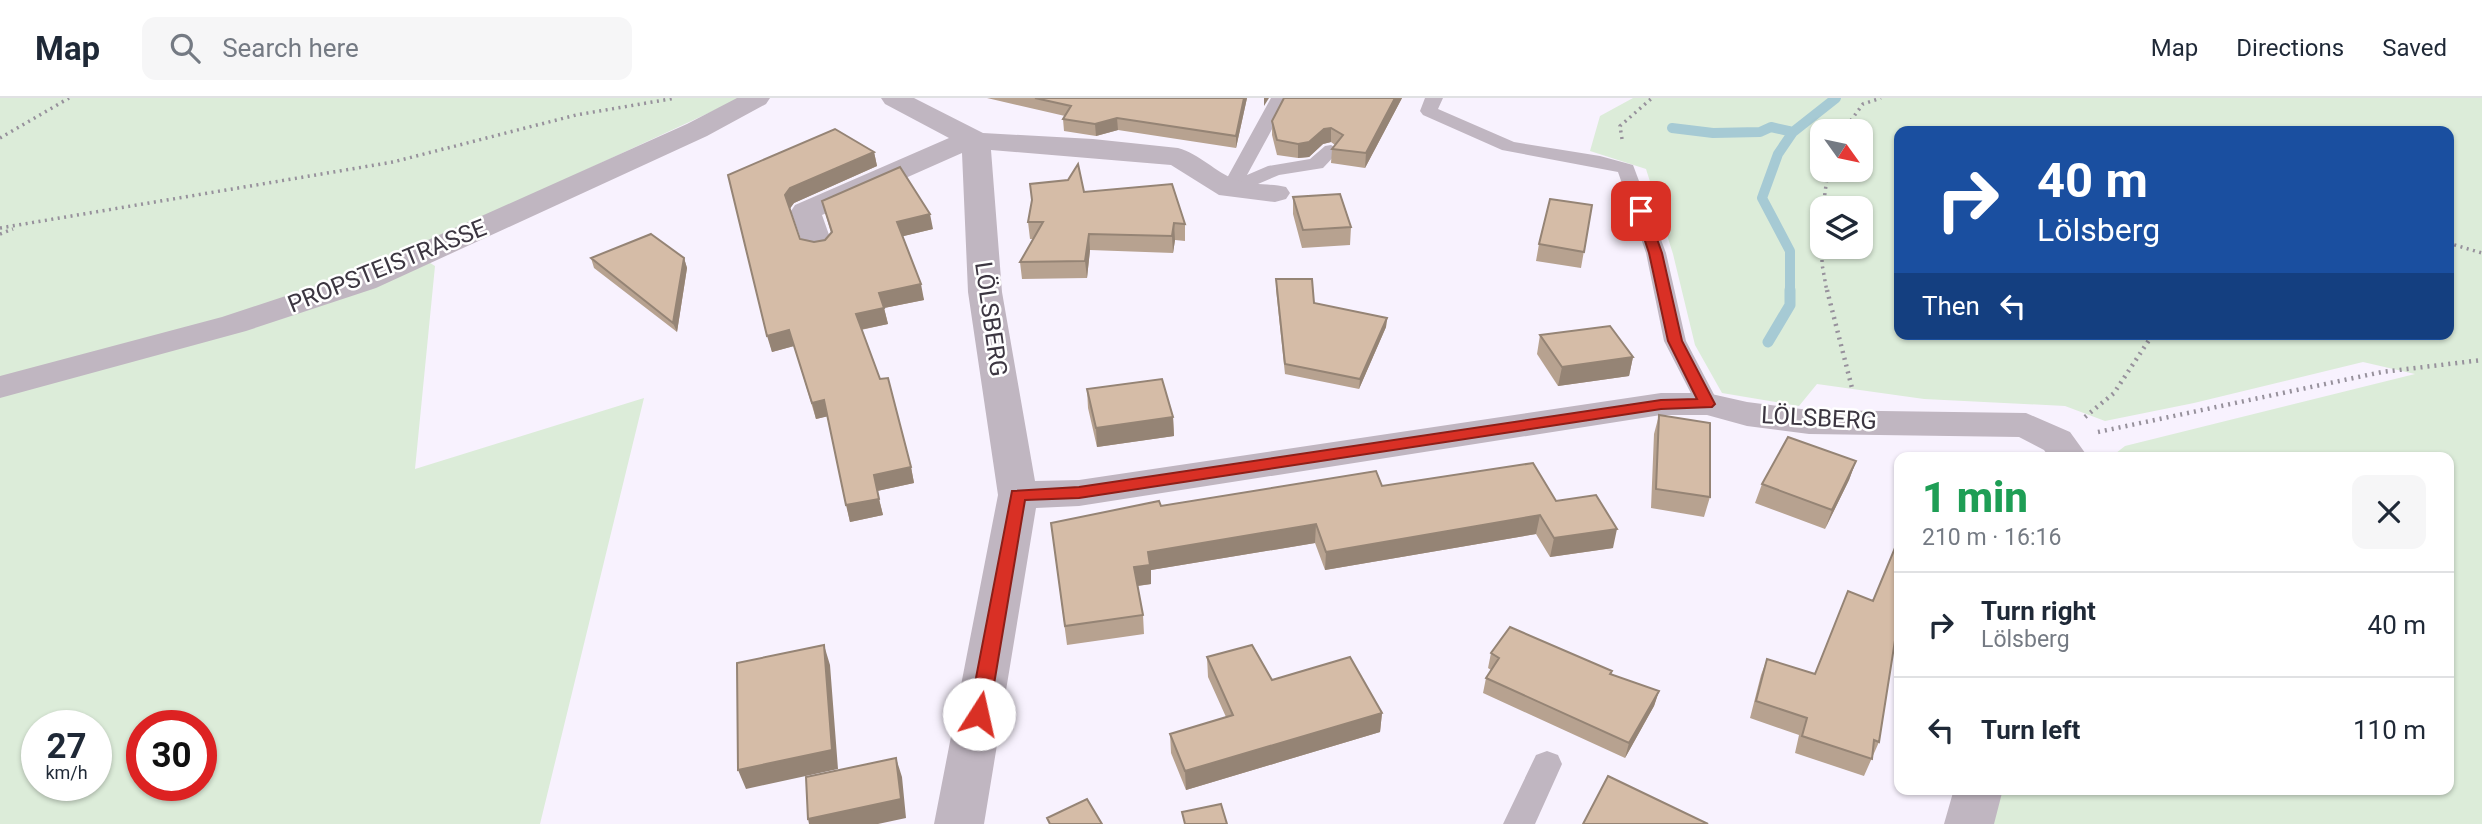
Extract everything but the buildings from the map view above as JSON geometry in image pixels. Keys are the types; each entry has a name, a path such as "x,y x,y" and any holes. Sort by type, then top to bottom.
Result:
{"street":[{"name":"PROPSTEISTRASSE","path":"0,387 234,324 364,281 697,130 757,98"},
{"path":"894,98 974,139 1178,157 1230,189 1275,193"},
{"path":"817,246 806,211 974,139"},
{"name":"LÖLSBERG","path":"960,824 1018,495 985,292 974,139"},
{"name":"LÖLSBERG","path":"1018,495 1079,493 1661,404 1707,404 1747,414 1809,422 2026,425 2063,449"},
{"path":"1969,824 1977,795"}],"lane":[{"path":"1230,189 1280,98"},
{"path":"1434,98 1429,111 1499,142 1518,149 1605,162 1626,169 1656,253 1675,341 1707,404"},
{"path":"1230,189 1275,170 1317,164 1331,149"},
{"path":"1519,824 1547,764"}],"path":[{"path":"0,138 69,98"},
{"path":"0,228 393,162 576,115 676,98"},
{"path":"1626,169 1620,126 1652,98"},
{"path":"1852,119 1863,104 1881,98"},
{"path":"0,234 24,225"},
{"path":"2454,245 2482,253"},
{"path":"1822,259 1829,303 1850,378 1858,422"},
{"path":"2063,449 2114,393 2149,340"},
{"path":"2063,449 2382,372 2482,360"}],"green space":[{"path":"0,98 741,98 411,251 435,266 415,469 644,398 540,824 0,824"},
{"path":"1633,98 2482,98 2482,824 1992,824 1999,795 2454,795 2454,452 2117,452 2125,446 2415,374 2363,362 2194,403 2105,421 2065,406 1924,399 1817,384 1799,406 1722,393 1695,345 1673,254 1646,169 1590,151 1600,116"}],"waterway":[{"path":"1793,132 1836,98"},
{"path":"1672,128 1713,133 1760,132 1771,127 1793,132"},
{"path":"1768,342 1790,305 1790,251 1762,198 1778,154 1793,132"}],"route":[{"path":"979,714 1018,495 1079,493 1661,404 1707,404 1675,341 1656,253 1641,211"}]}
